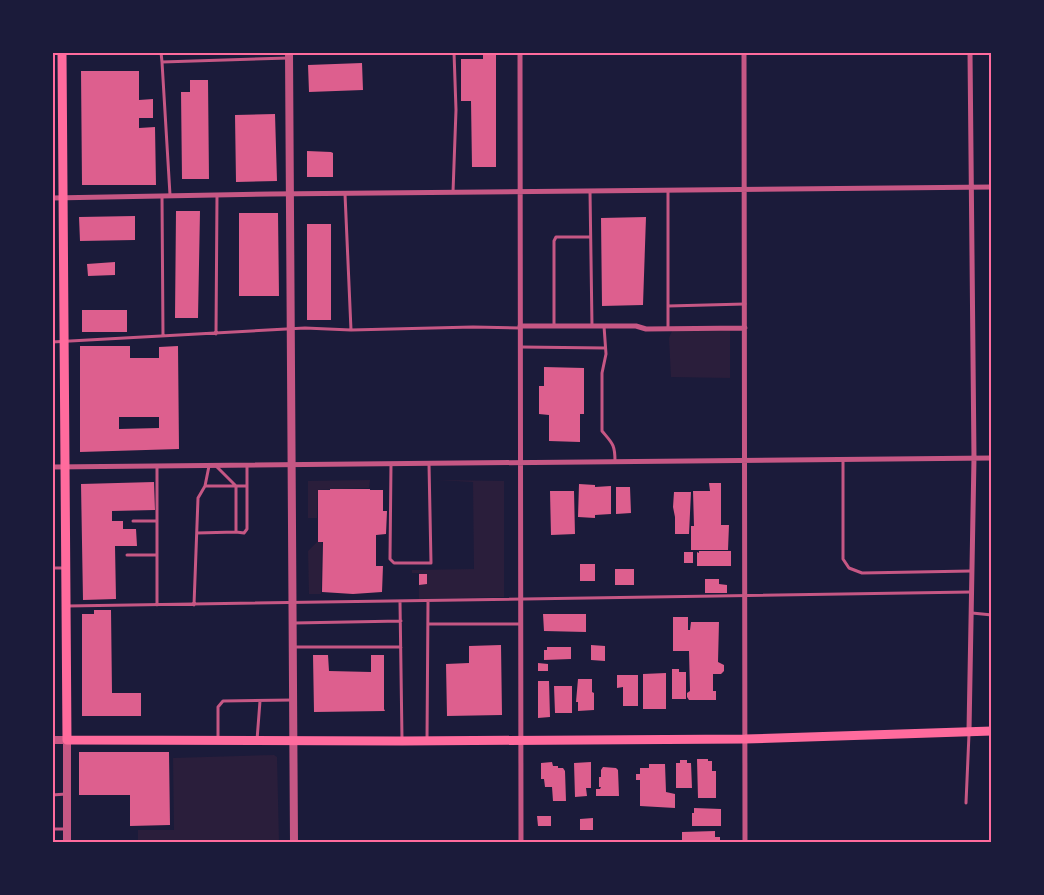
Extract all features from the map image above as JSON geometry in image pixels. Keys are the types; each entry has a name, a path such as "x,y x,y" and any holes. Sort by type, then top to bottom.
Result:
{"main road":[{"path":"62,52 66,740 521,741 745,739 992,730"}],"street":[{"path":"520,52 521,842"},
{"path":"744,52 745,842"},
{"path":"969,730 974,458 970,52"},
{"path":"289,55 294,842"},
{"path":"52,198 345,193 992,187"},
{"path":"520,327 744,328"},
{"path":"52,467 992,458"},
{"path":"52,740 66,740 67,842"}],"lane":[{"path":"161,52 170,196"},
{"path":"453,192 456,110 454,52"},
{"path":"162,62 289,55"},
{"path":"668,190 668,329"},
{"path":"590,191 592,326"},
{"path":"345,193 351,330"},
{"path":"216,334 217,195"},
{"path":"162,196 163,336"},
{"path":"554,326 554,240 556,236 590,237"},
{"path":"668,306 744,304"},
{"path":"604,326 606,354 602,372 602,430 613,443 615,461"},
{"path":"52,342 291,330 520,327"},
{"path":"520,347 605,348"},
{"path":"843,460 843,560 849,568 862,573 971,571"},
{"path":"391,464 390,559 394,563 431,563 429,464"},
{"path":"194,604 198,498 205,486 212,465 236,486 236,532"},
{"path":"196,533 244,533 247,529 247,465"},
{"path":"157,466 157,605"},
{"path":"205,486 246,486"},
{"path":"133,521 157,521"},
{"path":"127,555 157,556"},
{"path":"52,568 66,568"},
{"path":"66,606 428,602 971,592"},
{"path":"400,602 402,741"},
{"path":"427,741 428,602"},
{"path":"971,613 992,614"},
{"path":"293,622 400,621"},
{"path":"428,624 520,624"},
{"path":"293,647 401,647"},
{"path":"257,741 260,700"},
{"path":"218,741 218,708 223,701 293,700"},
{"path":"966,803 969,730"},
{"path":"52,794 67,794"},
{"path":"52,829 67,829"}],"shaded area":[{"path":"730,330 730,378 671,377 669,338 672,331"},
{"path":"370,480 369,488 318,490 317,518 308,518 308,481"},
{"path":"437,480 504,481 504,597 419,599 419,573 412,573 412,570 474,569 473,482"},
{"path":"317,542 322,542 321,594 309,594 308,551"},
{"path":"274,755 277,757 279,842 138,842 138,830 174,830 173,758"}],"building":[{"path":"483,54 496,54 496,167 472,167 471,101 461,101 461,59 483,59"},
{"path":"362,63 363,90 309,92 308,65"},
{"path":"81,71 139,71 139,100 153,99 153,118 139,118 139,128 155,127 156,185 82,185"},
{"path":"190,80 208,80 209,179 182,179 181,92 190,92"},
{"path":"275,114 277,181 236,182 235,115"},
{"path":"307,151 333,153 333,177 307,177"},
{"path":"176,211 200,211 198,318 175,318"},
{"path":"239,213 278,213 279,296 239,296"},
{"path":"135,216 135,240 80,241 79,217"},
{"path":"646,217 643,305 602,306 601,218"},
{"path":"307,224 331,224 331,320 307,320"},
{"path":"115,262 115,275 88,276 87,264"},
{"path":"82,310 127,310 127,332 82,332"},
{"path":"80,346 130,346 130,358 159,358 159,347 178,346 179,449 80,452","holes":["119,417 159,417 159,428 119,429"]},
{"path":"544,367 584,368 584,414 580,414 580,442 549,441 549,415 539,414 539,386 544,386"},
{"path":"154,482 155,510 112,511 112,521 123,521 123,529 136,529 137,546 115,546 116,599 83,600 81,484"},
{"path":"709,483 721,483 721,525 729,525 728,550 691,550 691,526 694,526 693,491 710,491"},
{"path":"579,484 595,485 595,487 611,486 611,514 595,515 595,518 578,517"},
{"path":"616,487 630,487 631,513 616,514"},
{"path":"318,490 383,490 383,511 387,511 386,534 376,535 376,566 383,566 382,592 353,594 322,592 323,542 318,542"},
{"path":"550,491 574,491 575,534 551,535"},
{"path":"674,492 691,492 689,534 675,534"},
{"path":"699,551 731,551 731,566 697,566 697,552 699,553"},
{"path":"684,552 693,552 693,563 684,563"},
{"path":"580,564 595,564 595,581 580,581"},
{"path":"615,569 634,569 634,585 615,585"},
{"path":"419,574 427,574 427,584 419,585"},
{"path":"705,579 719,579 719,584 727,585 727,593 705,593"},
{"path":"94,610 111,610 112,693 141,693 141,716 82,716 82,614 94,614"},
{"path":"543,614 586,614 586,632 544,631"},
{"path":"673,617 688,617 688,630 690,630 691,622 719,622 718,662 724,665 724,671 721,674 713,674 713,691 716,691 716,700 689,700 687,697 687,693 690,691 689,651 673,651"},
{"path":"501,645 502,715 447,716 446,664 469,663 469,646"},
{"path":"591,645 605,646 605,661 591,660"},
{"path":"547,647 571,647 571,659 544,660 544,650 547,650"},
{"path":"313,655 328,655 329,671 371,672 371,655 384,655 385,711 314,712"},
{"path":"538,663 548,664 548,671 538,671"},
{"path":"672,669 686,672 686,699 672,699"},
{"path":"666,673 666,709 643,709 643,674"},
{"path":"617,675 638,675 638,706 623,706 623,687 617,688"},
{"path":"578,679 592,679 594,710 578,711 578,702 576,702"},
{"path":"538,681 549,681 550,717 538,718"},
{"path":"554,686 572,686 572,713 555,713"},
{"path":"79,752 169,752 170,825 130,826 130,795 79,795"},
{"path":"697,759 712,761 712,771 716,771 716,798 698,798"},
{"path":"680,760 687,760 687,763 691,763 692,788 676,788 676,763 680,763"},
{"path":"552,762 553,766 563,768 565,771 566,801 553,801 552,787 545,787 544,779 541,779 541,763"},
{"path":"591,762 591,788 586,788 587,796 575,797 574,763"},
{"path":"649,764 665,764 666,792 675,794 675,808 640,806 640,780 636,780 636,774 640,774 640,768 649,768"},
{"path":"603,767 616,768 618,770 619,796 596,796 596,789 601,787 599,787 599,777 601,777"},
{"path":"694,808 721,809 721,826 692,826"},
{"path":"537,816 551,816 551,826 538,826"},
{"path":"593,818 593,830 580,830 580,819"},
{"path":"715,831 715,837 720,837 720,842 682,842 682,832"}]}
